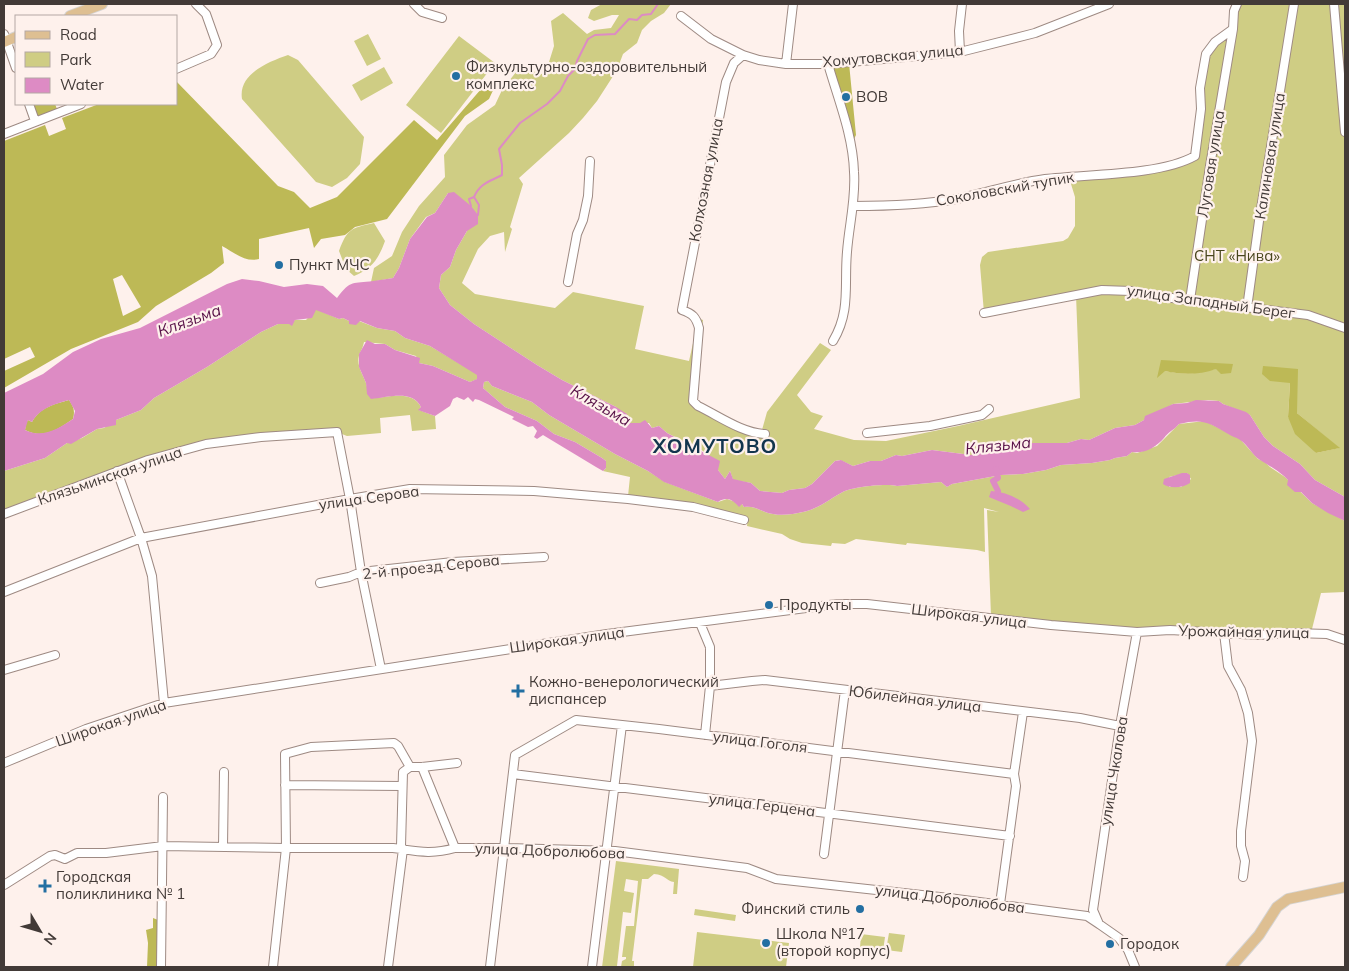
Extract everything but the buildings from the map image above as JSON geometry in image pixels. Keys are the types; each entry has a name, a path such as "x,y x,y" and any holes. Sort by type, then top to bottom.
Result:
{"main road":[{"path":"73,15 102,4"},
{"path":"1231,967 1259,935 1277,907 1288,899 1345,887"}],"street":[{"path":"178,68 211,54 217,45 206,14 196,4"},
{"path":"414,4 422,12 442,18"},
{"path":"786,64 793,4"},
{"path":"960,52 959,31 962,4"},
{"name":"Хомутовская улица","path":"681,16 711,39 743,55 759,60 786,64 828,64 960,52 1035,33 1109,4"},
{"name":"Калиновая улица","path":"1247,308 1294,4"},
{"path":"1334,4 1345,132"},
{"name":"Луговая улица","path":"1190,300 1235,7"},
{"name":"Соколовский тупик","path":"853,206 918,204 956,199 1043,179 1142,171 1186,161 1195,156 1201,109 1200,88 1206,54 1215,42 1233,29"},
{"path":"7,39 15,65"},
{"name":"Колхозная улица","path":"743,55 734,63 726,82 694,239 682,310 691,313 697,318 699,328 693,401 698,406 745,430 756,434 765,434"},
{"path":"828,64 851,145 854,172 853,206 847,252 846,303 840,328 833,341"},
{"path":"29,105 35,121"},
{"path":"4,134 35,121 61,107 74,105"},
{"path":"568,282 577,234 586,208 590,161"},
{"name":"улица Западный Берег","path":"984,313 1102,290 1122,290 1308,315 1345,328"},
{"path":"867,433 930,426 982,415 989,409"},
{"name":"Клязьминская улица","path":"4,514 148,460 206,444 261,437 337,432 350,499"},
{"path":"117,472 141,538 152,576 164,703"},
{"name":"улица Серова","path":"4,592 141,538 410,489 534,491 628,499 694,507 744,520"},
{"path":"350,499 361,572 381,669"},
{"name":"2-й проезд Серова","path":"320,583 349,577 361,572 453,562 544,557"},
{"name":"Широкая улица","path":"4,763 86,729 164,703 607,634 837,604 867,604 1050,625 1140,632"},
{"path":"700,623 710,647 710,686 705,735"},
{"name":"Урожайная улица","path":"1140,632 1170,630 1258,635 1327,634 1345,640"},
{"name":"улица Чкалова","path":"1099,924 1093,910 1120,726 1140,632"},
{"path":"1224,633 1228,666 1241,690 1246,706 1252,741 1241,830 1241,846 1245,861 1243,877"},
{"path":"4,670 55,655"},
{"name":"Юбилейная улица","path":"710,686 765,680 1080,718 1120,726"},
{"path":"824,854 845,690"},
{"path":"1000,904 1016,786 1014,774 1023,712"},
{"name":"улица Гоголя","path":"513,774 515,755 576,720 1014,774"},
{"path":"592,967 622,725"},
{"path":"273,967 286,848 285,754 311,747 394,743 398,746 410,767"},
{"path":"388,967 403,850 401,846 403,772 410,767 457,764"},
{"path":"422,767 455,848"},
{"path":"223,847 224,772"},
{"path":"490,967 513,774"},
{"name":"улица Герцена","path":"513,774 1010,836"},
{"path":"285,785 402,786"},
{"path":"161,967 163,797"},
{"name":"улица Добролюбова","path":"4,885 50,856 55,855 66,859 78,854 106,853 163,846 403,850 409,852 440,852 455,848 607,851 747,868 776,879 1000,904 1087,916 1119,938 1128,950 1135,967"}],"green space":[{"name":"СНТ «Нива»","path":"602,4 671,4 664,13 651,21 642,30 637,43 623,54 617,70 597,101 583,118 519,178 523,184 510,227 512,229 505,252 504,232 490,236 478,249 462,283 475,294 555,308 573,292 644,306 635,349 689,361 697,318 703,320 697,369 697,401 752,430 762,430 767,412 820,343 831,350 797,395 811,412 823,416 814,429 854,440 886,441 1080,398 1076,295 984,313 980,265 982,257 988,252 1063,241 1068,238 1075,226 1075,197 1071,184 1062,177 1142,171 1195,156 1206,54 1233,29 1237,4 1345,4 1345,497 1315,480 1300,464 1273,446 1264,437 1250,415 1219,401 1208,400 1173,404 1135,425 1115,428 1089,440 1081,439 1067,443 1010,443 971,455 932,450 902,456 896,455 881,461 870,461 853,466 840,460 835,461 812,484 805,488 782,493 760,491 751,483 733,480 730,471 725,479 703,451 667,433 659,426 652,428 649,423 629,423 616,407 562,380 537,365 474,324 450,305 439,288 441,275 450,267 456,250 467,231 448,193 435,213 426,217 410,239 399,268 393,278 371,282 374,268 392,256 402,232 419,206 445,177 444,155 467,125 495,105 502,90 520,67 545,75 554,46 551,21 563,13 587,34 594,30 611,28 619,15 612,15 594,21 588,18 591,10","holes":["1233,364 1192,373 1165,371","1290,383 1297,413 1339,448 1316,453 1288,417"]},
{"path":"368,34 381,59 367,66 354,41"},
{"name":"Физкультурно-оздоровительный комплекс","path":"459,36 495,63 441,133 406,105"},
{"path":"288,55 298,60 364,137 360,164 347,178 332,187 316,182 242,99 242,90 245,83 256,70"},
{"path":"384,67 393,83 361,101 352,85"},
{"path":"374,223 385,241 374,262 366,270 354,276 346,269 339,251 345,238 351,231 360,226"},
{"path":"316,309 339,319 343,318 349,321 349,323 359,321 377,328 395,331 405,338 430,346 477,374 478,379 470,382 433,366 419,363 416,356 395,350 385,344 364,342 358,361 371,398 405,396 412,398 421,407 419,410 435,416 436,429 412,431 410,415 380,418 381,433 347,436 337,432 206,444 4,514 4,471 45,458 67,443 82,438 97,429 104,428 116,420 141,410 154,398 261,332 278,324 289,324 295,320 306,320"},
{"path":"488,381 492,386 532,402 549,415 665,482 718,502 727,499 742,504 744,507 752,507 781,515 808,511 846,491 860,487 941,482 947,487 952,484 1001,475 1046,470 1061,465 1110,460 1157,446 1179,424 1205,421 1240,439 1258,459 1285,477 1312,503 1345,521 1345,592 1321,593 1312,629 1260,632 1173,627 1135,628 991,616 987,510 999,512 984,508 985,552 856,539 845,544 832,543 831,546 802,543 782,534 747,526 748,518 713,509 628,496 630,477 603,471 606,468 606,461 602,458 575,442 554,434 537,421 505,407 483,388 484,382","holes":["1187,473 1191,479 1181,487 1169,487 1169,477"]},
{"path":"616,861 679,869 677,894 673,894 674,882 661,876 654,874 648,879 642,879 632,961 634,961 634,966 636,967 621,967 622,961 626,959 626,957 622,957 626,926 634,926 638,881 626,879 624,891 634,893 631,913 623,912 617,966 602,967"},
{"path":"695,909 736,915 735,921 694,915"},
{"path":"697,932 789,943 786,967 693,967"},
{"path":"889,933 905,935 902,952 886,950"},
{"path":"861,934 885,937 883,951 860,948"}],"shaded area":[{"path":"849,63 856,135 851,145 828,64"},
{"path":"488,81 495,86 489,99 465,116 387,219 355,227 345,235 321,239 314,248 309,228 259,239 259,259 254,260 249,260 222,246 224,263 211,273 156,306 138,322 71,349 4,388 4,371 35,357 30,347 4,359 4,141 45,125 49,136 66,129 62,118 96,105 178,105 178,83 278,186 294,192 310,208 337,197 414,120 437,140","holes":["122,275 141,307 123,316 113,279"]},
{"path":"33,105 55,105 57,109 38,117"},
{"path":"1161,360 1233,364 1231,373 1221,374 1216,369 1190,374 1165,371 1157,378"},
{"path":"1263,366 1298,369 1297,413 1340,448 1316,453 1295,434 1288,417 1290,383 1270,381 1262,374"},
{"path":"69,400 74,409 73,419 56,430 45,434 32,433 25,430 28,420 32,422 44,410"},
{"path":"153,918 158,920 159,967 147,967 148,943 146,930 153,928"}],"water":[{"name":"Клязьма","path":"454,192 471,206 478,215 478,224 467,231 456,250 450,267 441,275 439,288 450,305 474,324 537,365 627,414 629,423 640,423 645,420 652,428 659,426 667,433 720,461 718,470 725,479 730,471 733,479 751,483 760,491 782,493 805,488 812,484 835,461 841,460 853,466 870,461 881,461 896,455 902,456 932,450 971,455 1010,443 1067,443 1081,439 1089,440 1115,428 1135,425 1144,420 1145,416 1173,404 1196,400 1219,401 1250,415 1264,437 1273,446 1300,464 1315,480 1345,497 1345,521 1312,503 1301,492 1295,492 1287,485 1288,480 1286,478 1257,458 1239,439 1201,422 1179,424 1150,449 1132,452 1127,456 1110,460 1061,465 1046,470 1001,475 952,484 947,487 941,482 860,487 846,491 808,511 777,515 752,507 744,507 742,504 739,507 730,500 724,499 718,502 664,482 549,415 532,402 492,386 488,381 484,382 483,388 505,407 537,421 554,434 575,442 602,458 606,461 606,468 603,471 543,435 537,439 534,437 537,431 533,426 528,427 512,419 514,417 479,400 475,399 473,402 468,397 464,400 457,397 453,399 450,406 435,416 418,410 421,407 417,401 405,396 371,399 367,394 366,383 359,367 359,354 367,340 375,344 385,344 395,350 420,358 419,363 433,366 470,382 477,379 477,375 430,346 405,338 395,331 377,328 360,321 356,325 349,324 349,321 343,318 339,319 316,310 312,318 295,320 292,326 289,324 278,324 261,332 154,398 141,410 116,420 116,425 97,429 71,444 67,443 45,458 4,471 4,393 43,374 73,352 101,339 140,328 227,284 242,279 284,287 307,284 323,286 337,298 349,285 393,278 399,268 410,239 427,217 435,213 448,193","holes":["69,400 75,411 73,419 51,431 38,433 25,430 28,420 32,422 39,413 53,405"]},
{"path":"1182,473 1190,475 1190,483 1176,487 1169,487 1163,484 1164,479"},
{"path":"991,491 1012,496 1030,509 1023,512 989,497"}],"waterway":[{"path":"478,215 479,205 474,197 476,192 485,183 502,175 499,149 520,123 547,104 560,91 568,76 575,69 588,39 595,35 615,34 629,19 637,20 642,15 651,14 658,4"},
{"path":"471,206 469,199 474,197"},
{"path":"996,469 998,478 993,481 998,491"}],"place":[{"name":"Физкультурно-оздоровительный комплекс","path":"456,76"},
{"name":"ВОВ","path":"846,97"},
{"name":"Пункт МЧС","path":"279,265"},
{"name":"Продукты","path":"769,605"},
{"name":"Кожно-венерологический диспансер","path":"518,691"},
{"name":"Городская поликлиника № 1","path":"45,886"},
{"name":"Финский стиль","path":"860,909"},
{"name":"Школа №17 (второй корпус)","path":"766,943"},
{"name":"Городок","path":"1110,944"}],"district":[{"name":"ХОМУТОВО","path":"715,446"}]}
